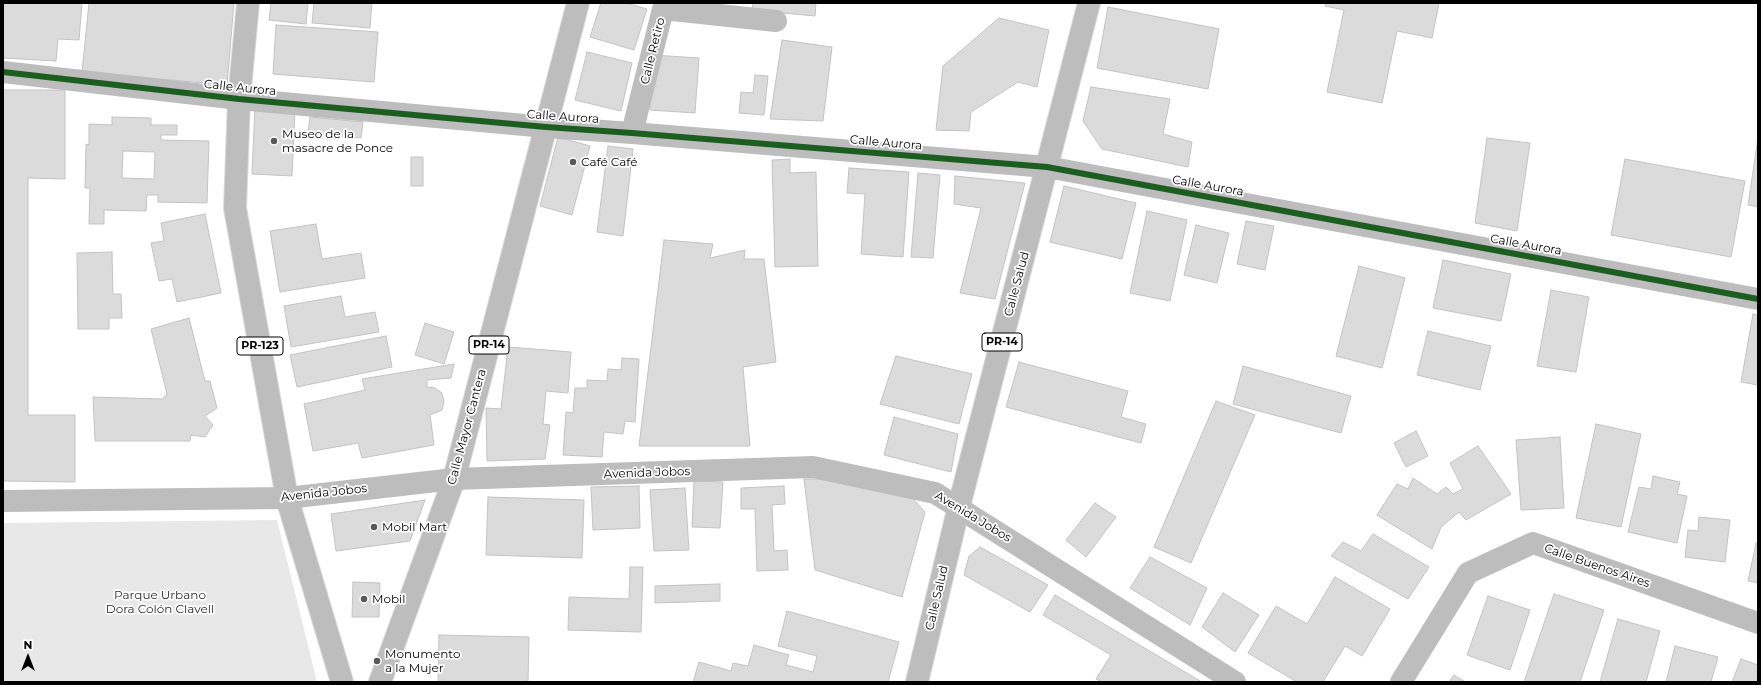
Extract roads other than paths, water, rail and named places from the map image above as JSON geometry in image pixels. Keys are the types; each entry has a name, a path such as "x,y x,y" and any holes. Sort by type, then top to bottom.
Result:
{"street":[{"name":"PR-123","path":"248,3 239,99 235,208 287,498 342,682"},
{"name":"Calle Mayor Cantera","path":"380,682 454,479 578,3"},
{"name":"Calle Salud","path":"917,682 959,506 1089,3"},
{"name":"Calle Retiro","path":"632,133 663,9 776,21"},
{"name":"Calle Aurora","path":"3,72 239,99 546,127 1047,168 1758,299"},
{"name":"Avenida Jobos","path":"3,501 287,498 454,479 813,467 935,493 959,506 1235,682"},
{"name":"Calle Buenos Aires","path":"1401,682 1468,573 1533,543 1758,623"}],"place":[{"name":"Museo de la masacre de Ponce","path":"274,141"},
{"name":"Café Café","path":"573,162"},
{"name":"Mobil Mart","path":"374,527"},
{"name":"Mobil","path":"364,599"},
{"name":"Monumento a la Mujer","path":"377,661"}],"park label":[{"name":"Parque Urbano Dora Colón Clavell","path":"160,602"}]}
